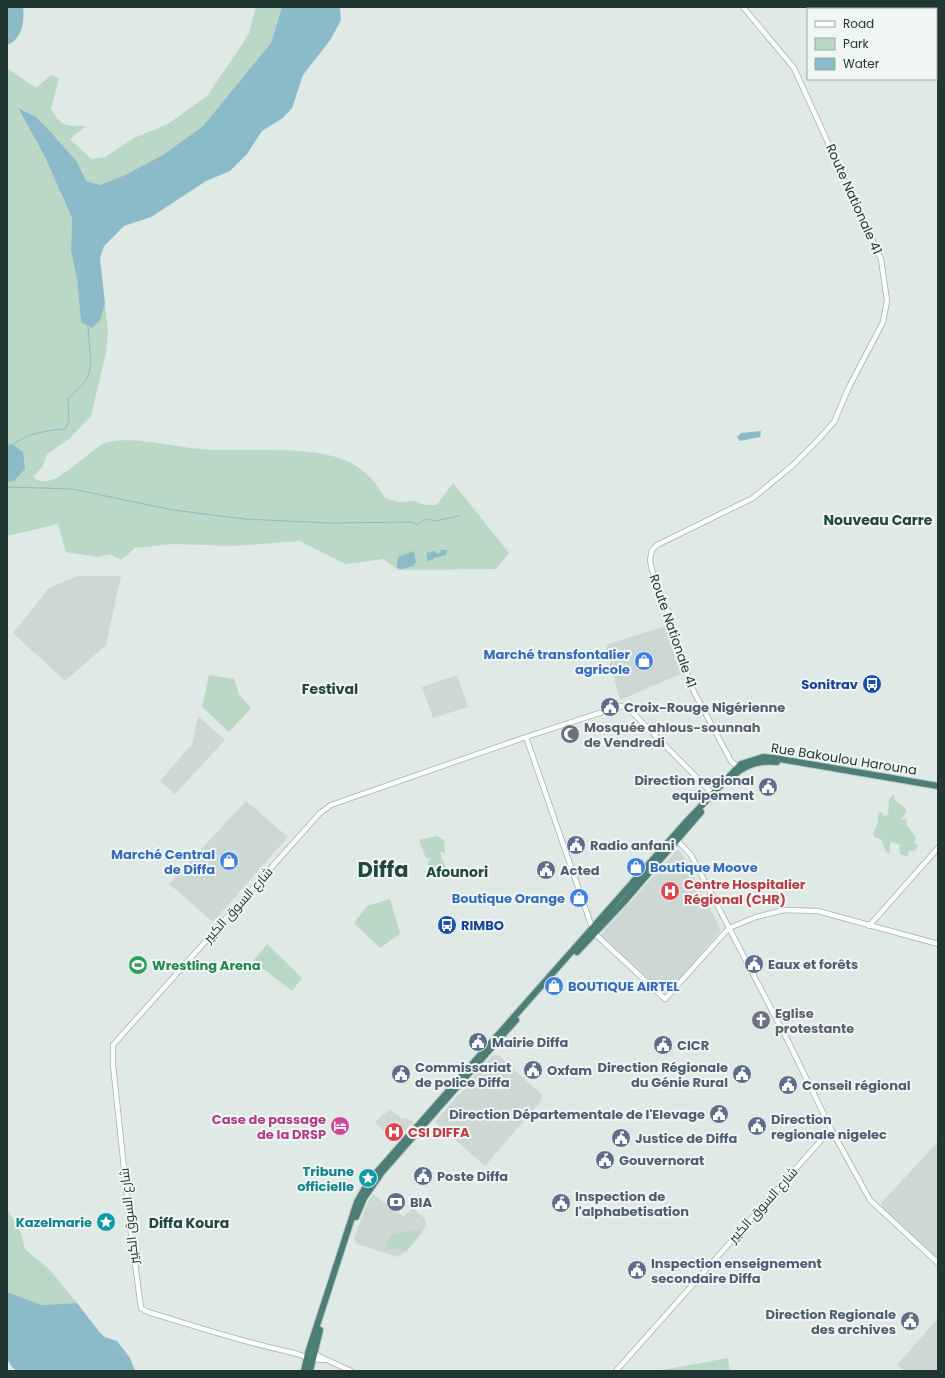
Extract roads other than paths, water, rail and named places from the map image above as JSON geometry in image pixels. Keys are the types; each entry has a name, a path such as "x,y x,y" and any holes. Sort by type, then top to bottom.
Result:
{"highway":[{"name":"Rue Bakoulou Harouna","path":"311,1356 359,1209 373,1184 594,930 623,903 675,838 740,768 752,760 774,758 938,786"},
{"name":"Rue Bakoulou Harouna","path":"740,768 752,764 774,762 938,789"},
{"path":"304,1371 311,1356"},
{"path":"310,1371 311,1356"}],"street":[{"name":"Route Nationale 41","path":"740,768 731,760 694,692 670,617 652,570 650,560 652,550 657,545 753,498 793,465 818,440 834,422 849,387 883,322 887,298 881,258 794,68 743,7"},
{"name":"شارع السوق الكبير","path":"351,1371 311,1356 241,1339 141,1308 113,1065 113,1045 327,807 615,707 625,707 714,795"},
{"path":"526,737 594,930 665,999 729,928 763,915 784,910 799,909 818,911 938,944"},
{"path":"675,838 691,855 788,1041 831,1129 874,1206 938,1263"},
{"path":"869,926 938,848"},
{"name":"شارع السوق الكبير","path":"616,1371 831,1129"}],"water":[{"path":"7,7 23,7 24,12 23,24 19,34 12,43 7,45"},
{"path":"282,7 340,7 341,20 331,39 303,75 292,108 283,118 262,131 247,154 230,171 206,181 151,217 124,226 104,246 100,258 105,304 100,320 92,328 81,322 77,279 71,252 72,218 45,157 18,108 36,117 51,132 77,162 86,181 100,185 125,175 163,155 203,126 271,43"},
{"path":"761,431 760,437 740,441 737,437 741,433"},
{"path":"12,444 23,452 25,469 14,481 7,482 7,445"},
{"path":"440,550 447,550 446,555 427,561 427,551 430,554 430,552 435,551 437,554 441,552"},
{"path":"414,551 416,562 414,566 401,569 397,568 398,557"},
{"path":"7,1292 42,1305 77,1303 100,1333 105,1337 117,1341 130,1358 135,1371 17,1371 12,1367 7,1359"}],"waterway":[{"path":"12,445 37,433 65,429 69,421 68,399 83,384 89,371 90,356 88,326"},
{"path":"7,487 72,489 173,510 245,519 329,523 413,522 416,525 426,519 436,521 459,516"}],"place":[{"name":"Marché transfontalier agricole","path":"644,661"},
{"name":"Sonitrav","path":"872,684"},
{"name":"Croix-Rouge Nigérienne","path":"610,707"},
{"name":"Mosquée ahlous-sounnah de Vendredi","path":"570,734"},
{"name":"Direction regional equipement","path":"768,787"},
{"name":"Radio anfani","path":"576,845"},
{"name":"Marché Central de Diffa","path":"229,861"},
{"name":"Boutique Moove","path":"636,867"},
{"name":"Acted","path":"546,870"},
{"name":"Centre Hospitalier Régional (CHR)","path":"670,891"},
{"name":"Boutique Orange","path":"579,898"},
{"name":"RIMBO","path":"447,925"},
{"name":"Eaux et forêts","path":"754,964"},
{"name":"Wrestling Arena","path":"138,965"},
{"name":"BOUTIQUE AIRTEL","path":"554,986"},
{"name":"Eglise protestante","path":"761,1020"},
{"name":"Mairie Diffa","path":"478,1042"},
{"name":"CICR","path":"663,1045"},
{"name":"Oxfam","path":"533,1070"},
{"name":"Commissariat de police Diffa","path":"401,1074"},
{"name":"Direction Régionale du Génie Rural","path":"742,1074"},
{"name":"Conseil régional","path":"788,1085"},
{"name":"Direction Départementale de l'Elevage","path":"719,1114"},
{"name":"Case de passage de la DRSP","path":"340,1126"},
{"name":"Direction regionale nigelec","path":"757,1126"},
{"name":"CSI DIFFA","path":"394,1132"},
{"name":"Justice de Diffa","path":"621,1138"},
{"name":"Gouvernorat","path":"605,1160"},
{"name":"Poste Diffa","path":"423,1176"},
{"name":"Tribune officielle","path":"368,1178"},
{"name":"BIA","path":"396,1202"},
{"name":"Inspection de l'alphabetisation","path":"561,1203"},
{"name":"Kazelmarie","path":"106,1222"},
{"name":"Inspection enseignement secondaire Diffa","path":"637,1270"},
{"name":"Direction Regionale des archives","path":"910,1321"}],"district":[{"name":"Nouveau Carre","path":"878,520"},
{"name":"Festival","path":"330,689"},
{"name":"Diffa","path":"383,869"},
{"name":"Afounori","path":"457,872"},
{"name":"Diffa Koura","path":"189,1223"}]}
